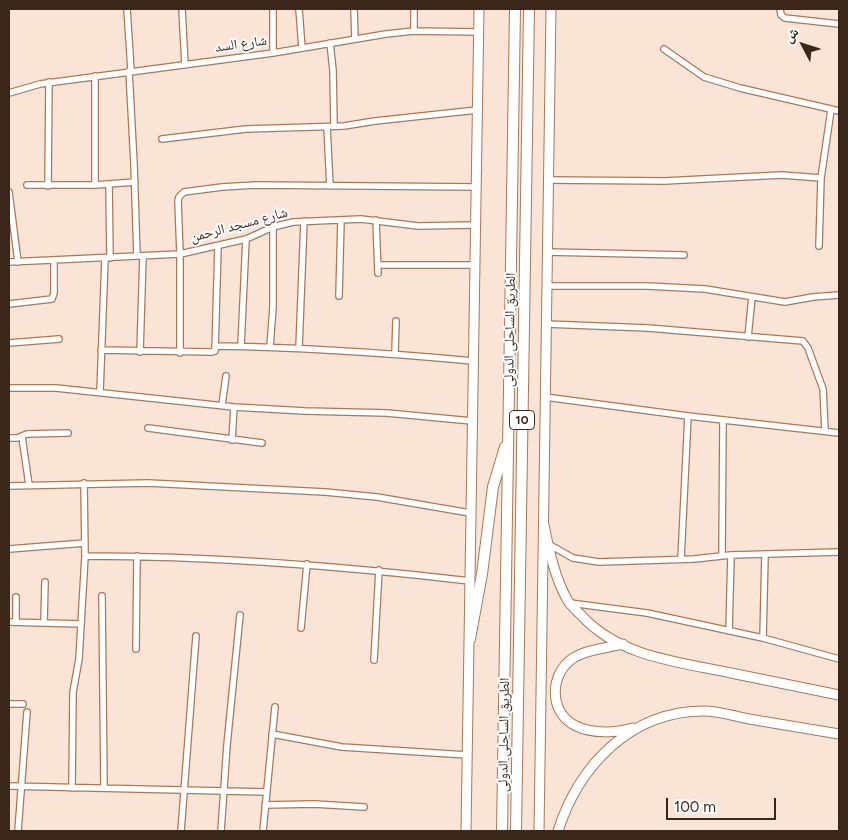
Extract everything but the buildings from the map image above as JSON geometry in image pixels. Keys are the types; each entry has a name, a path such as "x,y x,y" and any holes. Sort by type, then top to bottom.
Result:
{"highway":[{"name":"الطريق الساحلى الدولى","path":"502,831 515,9"},
{"name":"الطريق الساحلى الدولى","path":"516,831 529,9"},
{"path":"470,639 481,583 493,487 508,436"}],"street":[{"path":"127,9 140,256 140,352"},
{"path":"182,9 185,65"},
{"path":"273,9 273,52"},
{"path":"299,9 302,48"},
{"path":"354,9 355,39"},
{"path":"414,9 414,31"},
{"path":"466,831 478,32 480,9"},
{"path":"539,831 551,9"},
{"path":"780,9 781,16 785,18 839,24"},
{"name":"شارع السد","path":"9,93 25,87 49,82 185,65 414,31 478,32"},
{"path":"330,43 333,70 334,126"},
{"path":"664,49 704,77 740,88 839,111"},
{"path":"95,76 95,185"},
{"path":"48,186 49,82"},
{"path":"162,139 237,130 334,126 477,110"},
{"path":"819,246 821,178 831,110"},
{"path":"327,126 330,186"},
{"path":"548,180 664,181 782,175 821,178"},
{"path":"27,186 95,185 135,182"},
{"path":"100,392 101,350 108,258 109,184"},
{"path":"180,353 178,201 184,192 255,185 476,188"},
{"path":"9,192 18,262"},
{"path":"339,296 341,220"},
{"path":"376,220 378,273"},
{"name":"شارع مسجد الرحمن","path":"9,262 180,254 246,239 273,227 304,221 376,220 418,226 475,225"},
{"path":"299,348 304,221"},
{"path":"270,347 274,275 273,227"},
{"path":"241,346 246,239"},
{"path":"101,350 180,353 214,351 218,246"},
{"path":"547,252 684,255"},
{"path":"9,304 52,299 54,293 54,260"},
{"path":"378,264 475,264"},
{"path":"547,286 648,286 704,289 785,302 839,295"},
{"path":"748,337 752,297"},
{"path":"395,353 396,321"},
{"path":"546,324 648,328 800,340 805,343 823,389 825,430"},
{"path":"9,343 59,339"},
{"path":"215,346 395,353 473,361"},
{"path":"222,405 226,376"},
{"path":"9,388 56,388 234,407 387,413 472,421"},
{"path":"545,397 723,421 825,430 839,433"},
{"path":"232,440 234,407"},
{"path":"681,559 688,416"},
{"path":"722,556 723,421"},
{"path":"148,428 262,443"},
{"path":"9,438 22,437 27,434 68,433"},
{"path":"22,437 29,485"},
{"path":"9,486 148,482 325,492 368,496 470,513"},
{"path":"72,788 73,692 79,659 85,556 84,483"},
{"path":"544,525 562,589 569,602 595,628 623,644 651,656 839,695"},
{"path":"9,549 85,543"},
{"path":"548,544 573,558 592,562 839,552"},
{"path":"729,631 731,555"},
{"path":"764,638 765,555"},
{"path":"85,556 137,556 307,564 380,570 470,581"},
{"path":"136,649 137,556"},
{"path":"301,628 307,564"},
{"path":"374,660 380,570"},
{"path":"44,623 45,582"},
{"path":"102,596 104,788"},
{"path":"16,597 16,622"},
{"path":"569,602 647,613 764,638 839,659"},
{"path":"221,831 227,745 240,615"},
{"path":"9,622 81,624"},
{"path":"181,831 196,636"},
{"path":"623,644 585,653 569,661 558,675 555,687 556,699 563,715 577,727 611,732 644,725 675,714 706,711 839,734"},
{"path":"9,704 22,704"},
{"path":"263,831 275,707"},
{"path":"18,831 27,712"},
{"path":"558,831 573,795 597,760 618,740 644,725"},
{"path":"272,734 342,747 467,756"},
{"path":"9,786 266,792"},
{"path":"265,805 314,804 364,807"}]}
